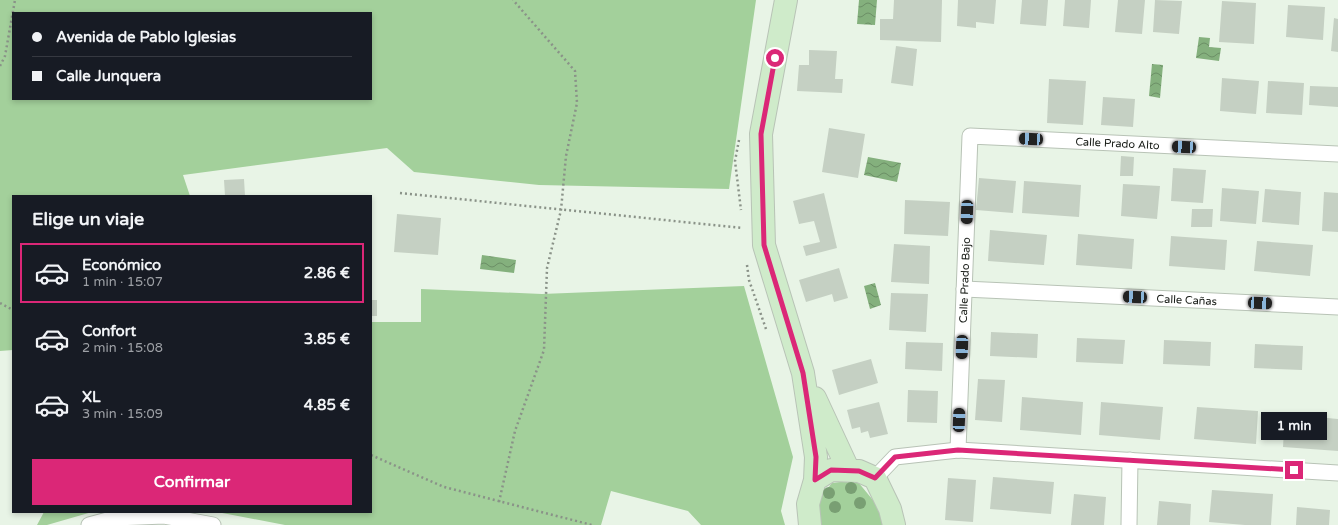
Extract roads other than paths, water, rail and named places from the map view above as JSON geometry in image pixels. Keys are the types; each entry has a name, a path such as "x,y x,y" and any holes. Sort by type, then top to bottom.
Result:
{"main road":[{"path":"786,0 761,134 764,245 803,373 848,469"},
{"path":"803,373 815,451 815,480 808,504 810,525"},
{"path":"815,480 831,470 848,469 859,471 875,478 890,509 894,525"}],"street":[{"name":"Calle Prado Alto","path":"970,136 1338,154"},
{"name":"Calle Prado Bajo","path":"958,450 970,136"},
{"name":"Calle Cañas","path":"964,289 1338,307"},
{"path":"875,478 895,457 958,450 1338,473"},
{"path":"1129,525 1130,460"},
{"path":"89,525 115,518 163,520 213,525"}],"water":[{"path":"859,0 877,0 875,25 857,24"},
{"path":"1199,37 1210,38 1209,47 1221,48 1219,61 1196,58"},
{"path":"1152,64 1163,65 1160,98 1149,96"},
{"path":"868,157 901,163 897,182 864,175"},
{"path":"482,255 516,260 514,273 480,269"},
{"path":"875,283 881,305 870,309 864,286"}]}
